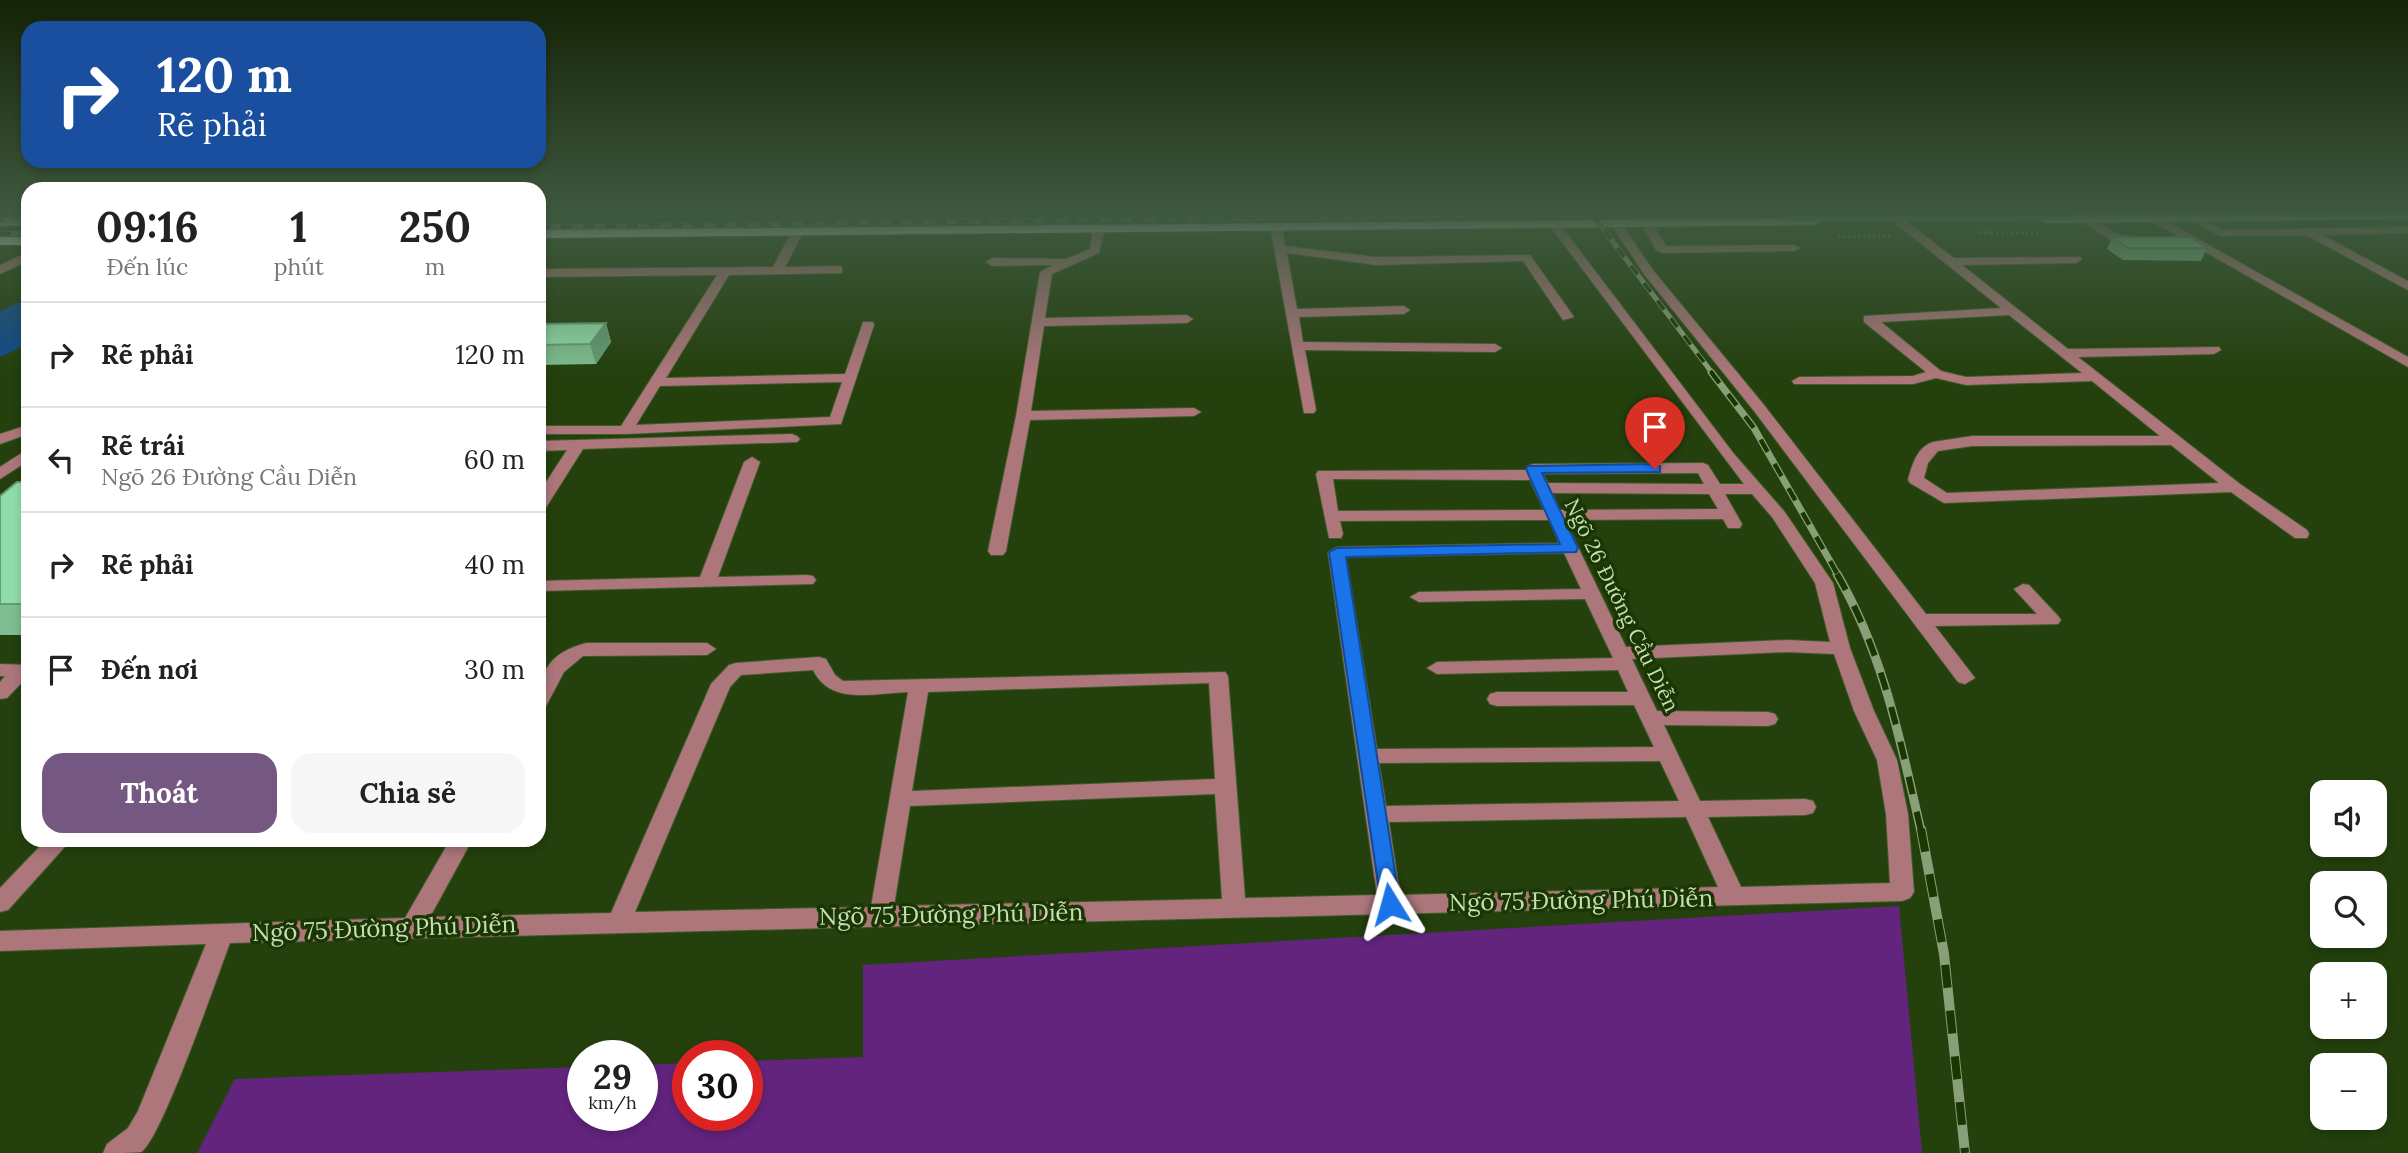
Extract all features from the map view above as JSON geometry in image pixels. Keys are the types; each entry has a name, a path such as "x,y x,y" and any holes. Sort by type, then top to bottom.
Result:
{"street":[{"path":"777,271 779,267"},
{"path":"997,551 1023,416 1046,272 1057,267"},
{"path":"1283,267 1309,410"},
{"path":"1533,267 1568,317"},
{"path":"1437,668 1623,659 1787,646 1841,648 1824,583 1778,514 1587,267"},
{"path":"1645,267 1923,620 1965,678"},
{"path":"1955,267 2173,440 2301,534"},
{"path":"2239,267 2408,363"},
{"path":"2373,267 2408,286"},
{"path":"546,273 838,270"},
{"path":"626,430 725,271"},
{"path":"2394,278 2408,279"},
{"path":"1291,313 1404,310"},
{"path":"2010,311 1869,319 1936,374 1966,381 2094,377"},
{"path":"1038,322 1186,319"},
{"path":"546,430 626,430 836,421 868,325"},
{"path":"1297,346 1495,348"},
{"path":"2063,353 2214,349"},
{"path":"1799,381 1913,380 1936,374"},
{"path":"656,382 850,378"},
{"path":"1023,416 1194,412"},
{"path":"0,439 21,432"},
{"path":"546,446 792,439"},
{"path":"2173,440 1972,442 1933,447 1920,462 1916,480 1944,498 2234,487"},
{"path":"546,495 578,445"},
{"path":"0,474 21,460"},
{"path":"707,582 752,462"},
{"path":"1390,904 1324,474 1538,482"},
{"name":"Ngõ 26 Đường Cầu Diễn","path":"1734,896 1538,482 1756,489"},
{"path":"1331,516 1732,519 1716,489"},
{"path":"1336,543 1570,548"},
{"path":"546,586 807,580"},
{"path":"1923,620 2052,621 2022,589"},
{"path":"1419,597 1593,594"},
{"name":"Ngõ 75 Đường Phú Diễn","path":"0,941 412,927 1902,892 1897,814 1887,760 1864,711 1841,648"},
{"path":"546,690 569,653 586,649 707,649"},
{"path":"619,922 721,684 736,670 819,663 827,679 839,688 1218,676 1234,908"},
{"path":"0,670 21,670"},
{"path":"0,693 21,672"},
{"path":"881,916 919,686"},
{"path":"1497,699 1642,698"},
{"path":"1651,718 1768,719"},
{"path":"1369,756 1668,754"},
{"path":"900,799 1226,786"},
{"path":"1377,814 1805,807"},
{"path":"0,903 53,847"},
{"path":"412,927 457,847"},
{"path":"117,1153 138,1137 149,1117 222,933"}],"shaded area":[{"path":"1899,906 1922,1153 197,1153 235,1079 567,1068 567,1131 658,1131 658,1064 672,1064 672,1131 763,1131 763,1060 863,1057 863,965"}],"water":[{"path":"21,301 21,347 0,357 0,311"}],"building":[{"path":"606,323 590,344 546,345 546,324"},
{"path":"17,482 21,482 21,604 0,604 0,496"}],"railway":[{"path":"1632,267 1713,374"},
{"path":"1711,372 1754,428 1838,575"},
{"path":"1837,574 1879,667 1898,731 1921,831"},
{"path":"1921,829 1944,954 1965,1153"}],"route":[{"path":"1390,904 1337,552 1570,548 1533,469 1655,469"}]}
